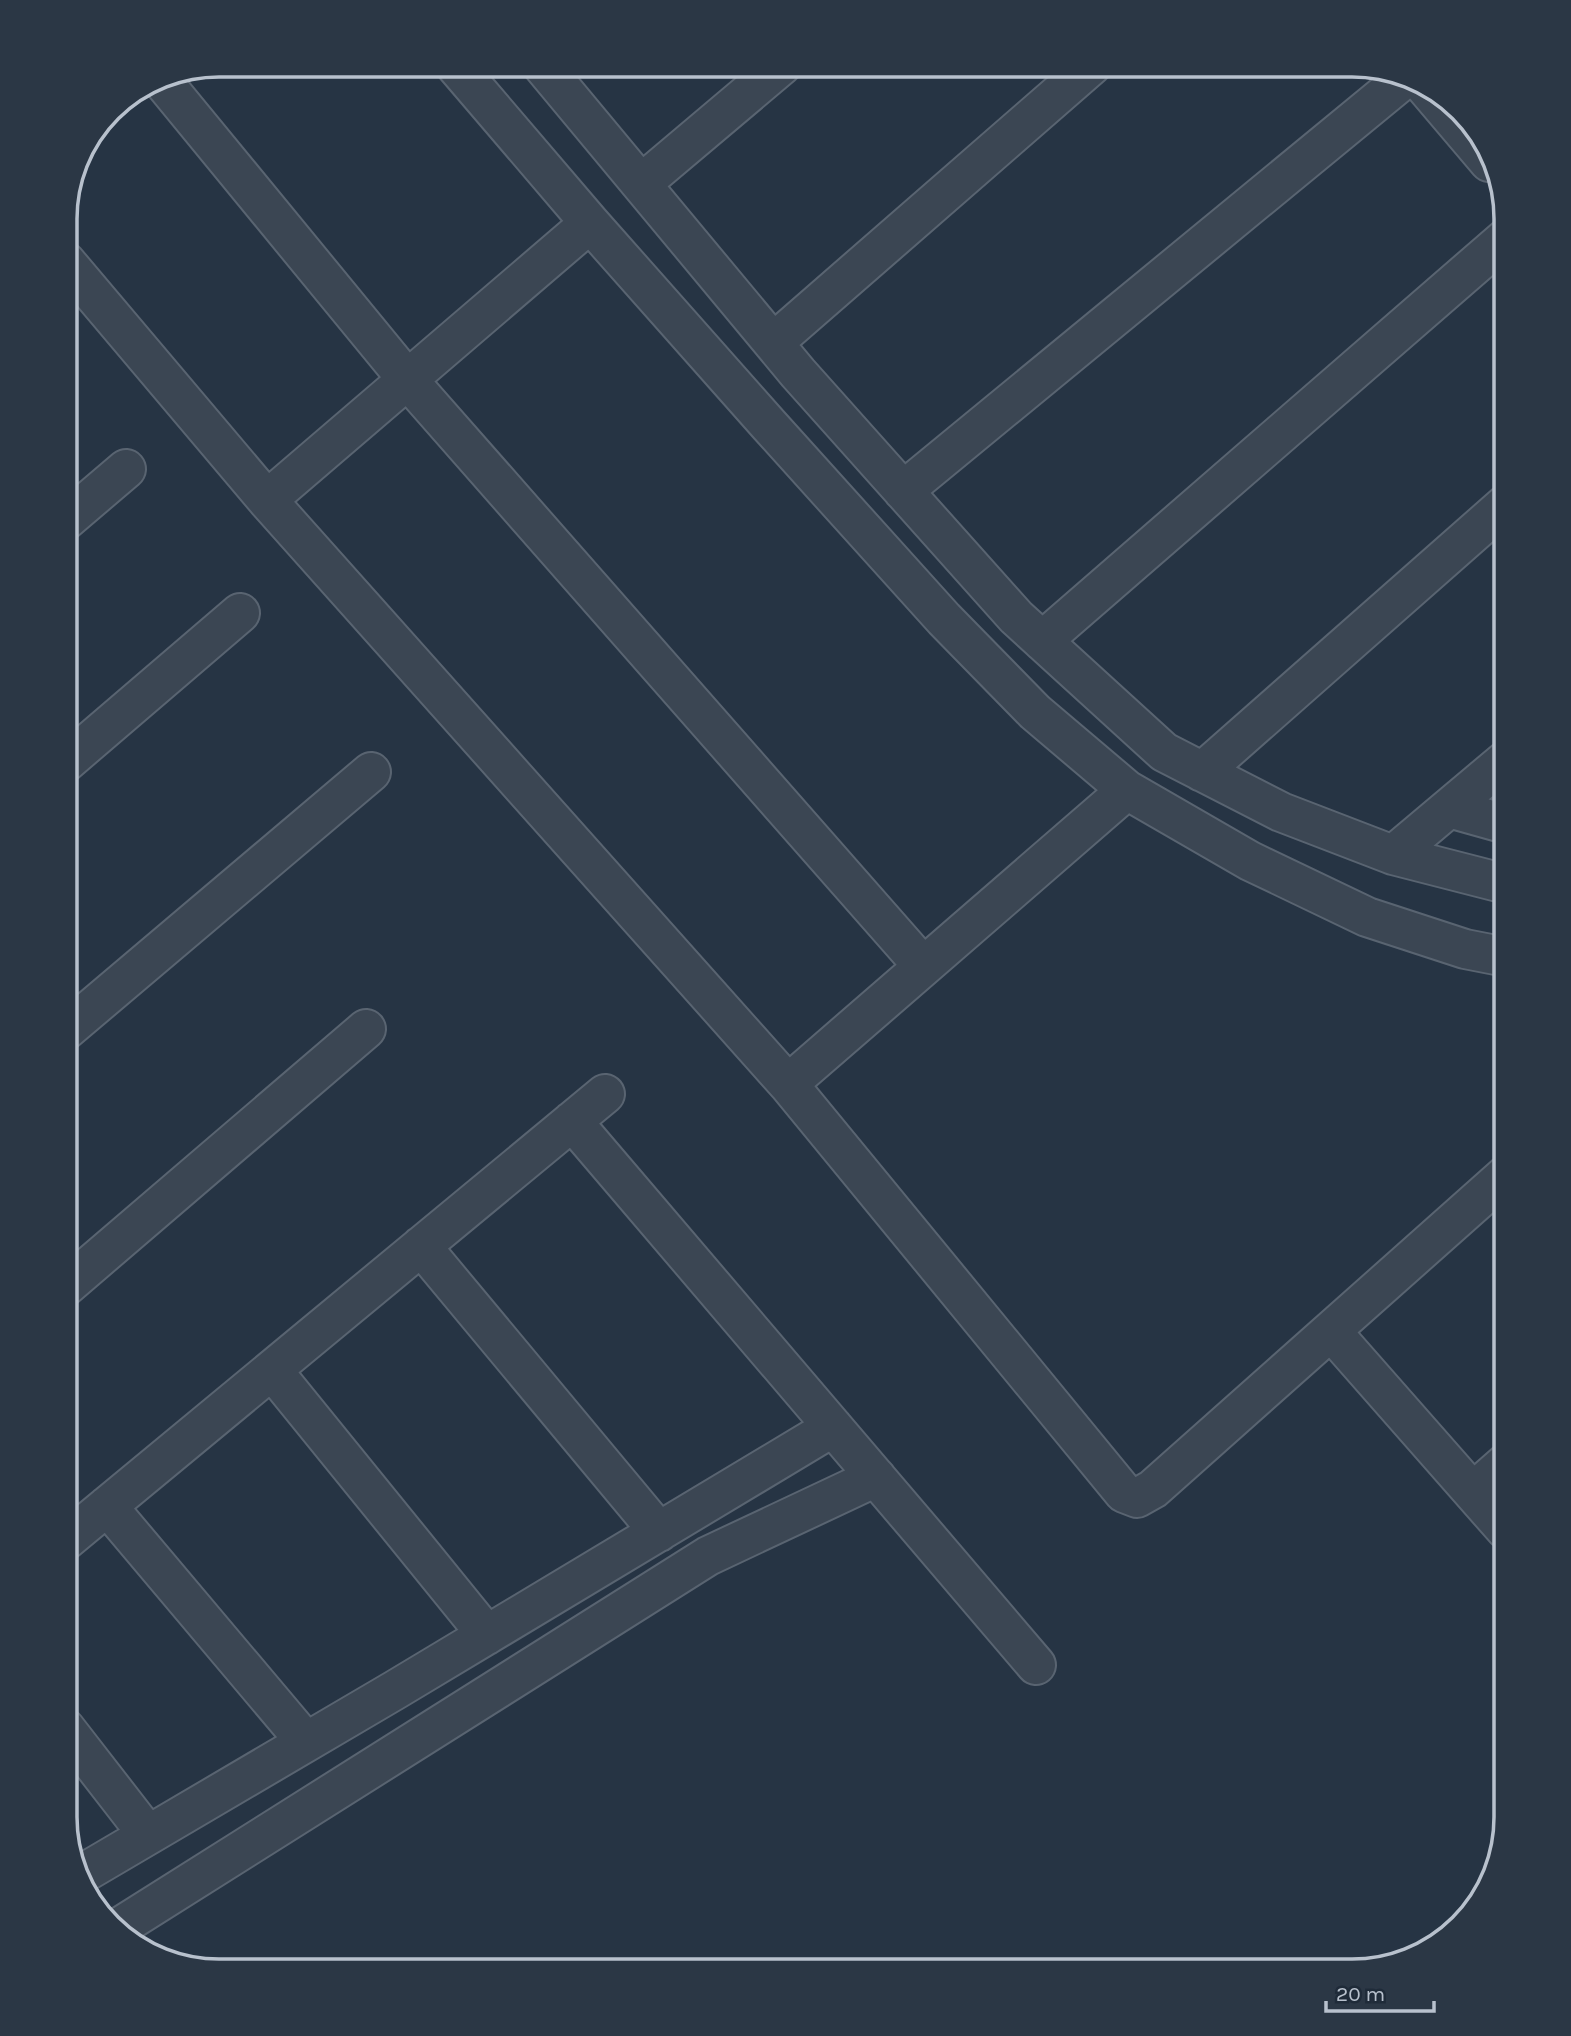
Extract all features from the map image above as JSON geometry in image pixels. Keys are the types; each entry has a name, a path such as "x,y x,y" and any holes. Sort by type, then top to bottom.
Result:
{"street":[{"path":"465,77 590,223 944,619 1035,712 1127,790 1250,862 1367,917 1465,949 1494,955"},
{"path":"552,77 774,344 1016,617 1164,752 1281,812 1393,855 1494,881"},
{"path":"641,184 768,77"},
{"path":"774,344 1078,77"},
{"path":"903,491 1397,85"},
{"path":"167,87 407,379 923,966"},
{"path":"1450,116 1468,137"},
{"path":"267,500 590,223"},
{"path":"1042,641 1494,248"},
{"path":"77,275 267,500 788,1084 1124,1493 1137,1498 1153,1489 1494,1186"},
{"path":"800,458 835,414"},
{"path":"77,511 126,469"},
{"path":"1202,772 1494,515"},
{"path":"77,753 240,613"},
{"path":"1393,855 1494,770"},
{"path":"77,1021 371,772"},
{"path":"788,1084 1127,790"},
{"path":"1449,808 1494,821"},
{"path":"77,1265 366,1029"},
{"path":"77,1531 605,1094"},
{"path":"572,1121 1036,1665"},
{"path":"421,1246 659,1532"},
{"path":"1331,1331 1494,1516"},
{"path":"272,1370 487,1635"},
{"path":"88,1871 833,1427"},
{"path":"1473,1492 1494,1474"},
{"path":"125,1924 708,1556 876,1477"},
{"path":"107,1506 306,1742"},
{"path":"77,1743 148,1835"}]}
